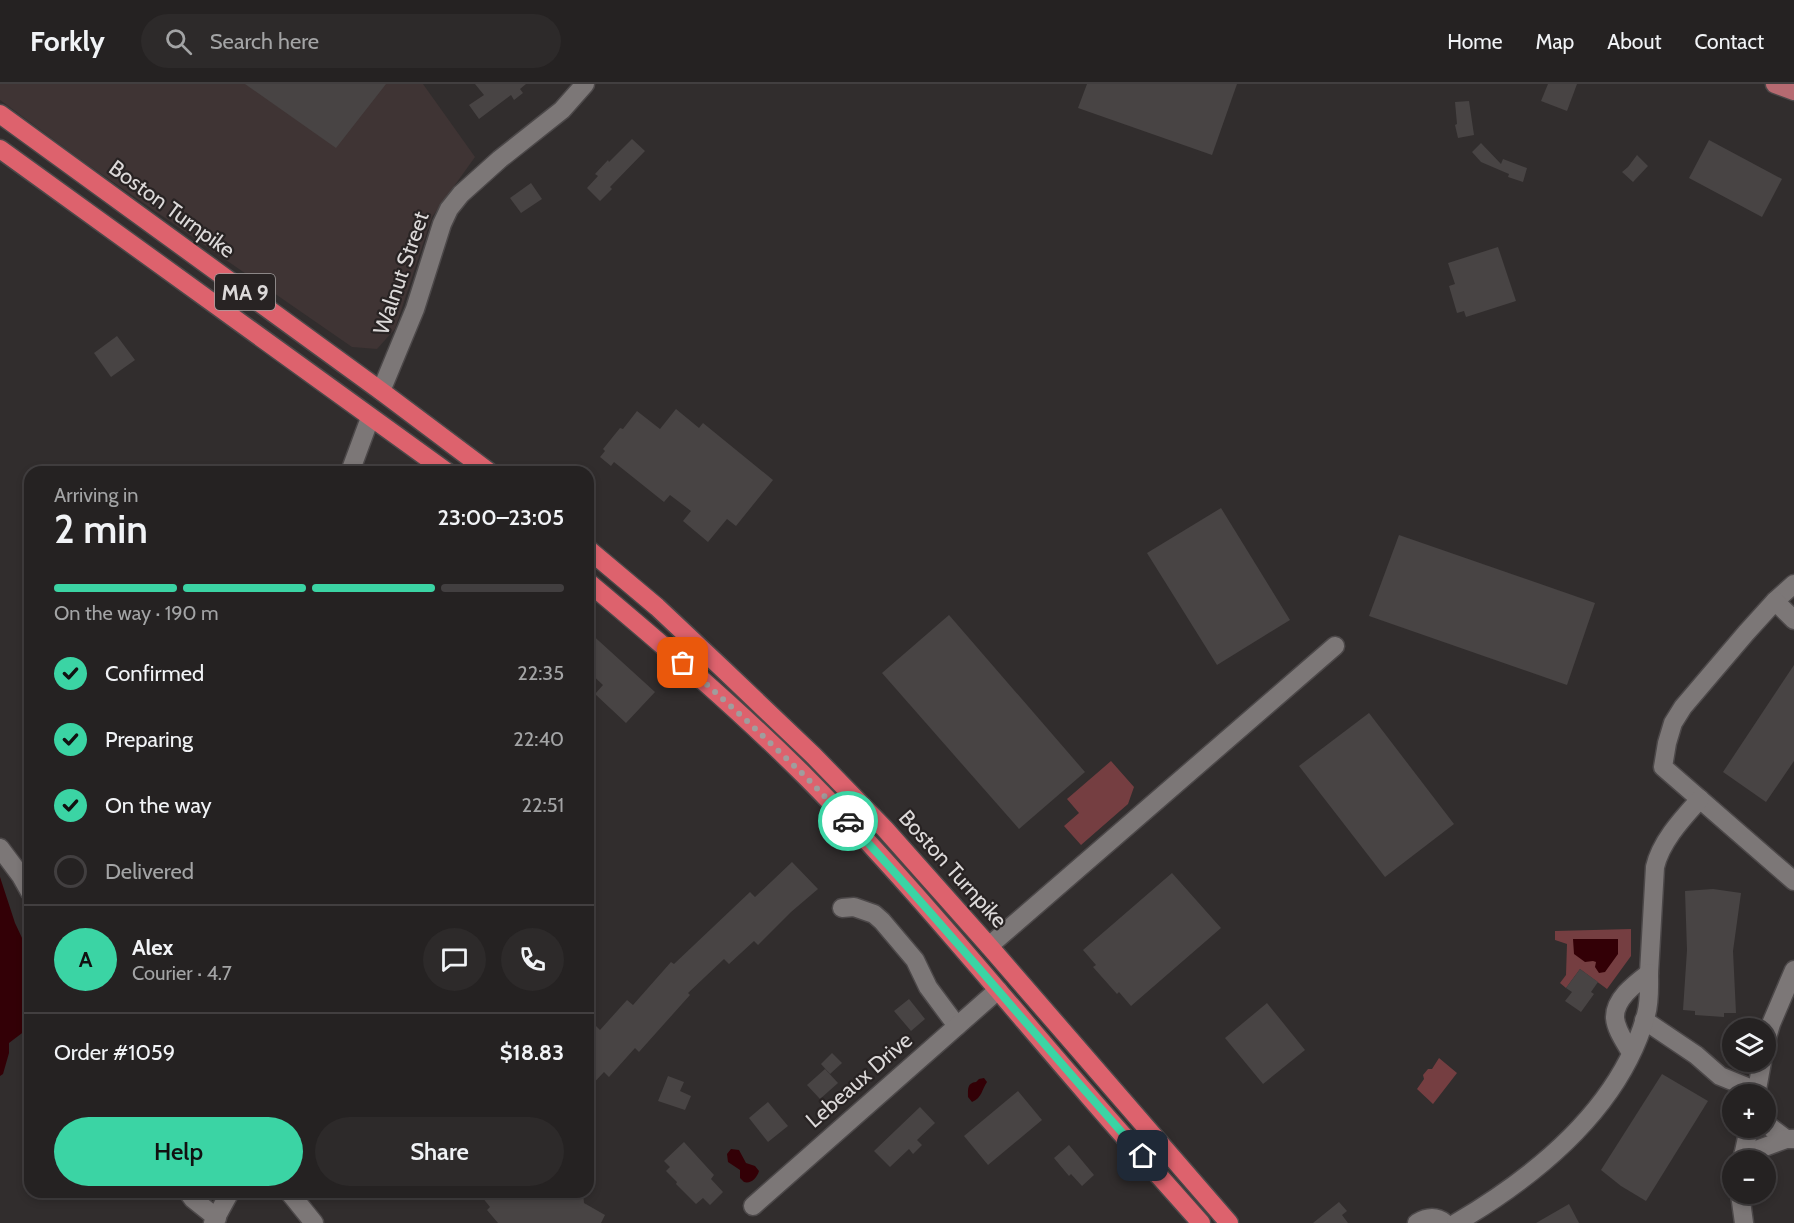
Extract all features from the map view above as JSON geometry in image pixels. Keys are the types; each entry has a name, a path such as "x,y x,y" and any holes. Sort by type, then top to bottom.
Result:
{"highway":[{"name":"Boston Turnpike","path":"0,114 481,466"},
{"name":"MA 9","path":"0,149 438,466"},
{"name":"Boston Turnpike","path":"594,554 657,607 813,755 885,829 989,945 1229,1223"},
{"name":"Boston Turnpike","path":"594,587 683,663 807,778 867,842 1201,1223"}],"main road":[{"path":"1775,84 1794,91"}],"street":[{"name":"Walnut Street","path":"381,391 415,309 449,209 460,194 562,110 585,84"},
{"path":"352,466 370,418"},
{"path":"1794,584 1746,633 1686,704 1673,723 1667,743 1664,767 1794,881"},
{"path":"1775,602 1794,620"},
{"path":"989,945 1335,646"},
{"path":"1456,1223 1491,1202 1576,1132 1608,1093 1624,1067 1644,1020 1649,994 1655,867 1658,857 1681,821 1700,799"},
{"path":"0,848 24,881"},
{"path":"842,908 855,907 873,914 882,921 915,960 928,987 957,1026"},
{"path":"1774,1018 1794,970"},
{"path":"1631,1053 1618,1029 1616,1013 1623,995 1649,974"},
{"name":"Lebeaux Drive","path":"753,1206 998,990"},
{"path":"1644,1020 1696,1055 1720,1076 1737,1084"},
{"path":"1776,1130 1790,1139"},
{"path":"1762,1150 1790,1139"},
{"path":"192,1198 215,1220 227,1198"},
{"path":"294,1198 314,1223"},
{"path":"1741,1204 1744,1223"},
{"path":"1417,1223 1437,1218 1445,1223"}],"shaded area":[{"path":"0,84 423,84 475,157 432,217 395,329 377,349 352,347 84,162 0,100"},
{"path":"1111,761 1134,787 1128,804 1081,845 1064,826 1079,813 1067,799"},
{"path":"0,877 15,923 24,942 24,1032 9,1043 9,1053 3,1074 0,1076"},
{"path":"1631,929 1631,956 1607,989 1580,969 1566,988 1560,983 1566,975 1567,944 1555,940 1555,931"},
{"path":"1573,939 1618,939 1618,954 1605,972 1599,973 1595,967 1596,962 1585,962 1574,954"},
{"path":"1439,1058 1457,1073 1433,1104 1417,1089 1424,1079 1423,1075 1428,1069 1432,1069"},
{"path":"984,1078 987,1082 980,1096 972,1102 968,1097 970,1085"},
{"path":"731,1149 739,1150 746,1163 755,1166 759,1171 753,1180 744,1182 740,1178 740,1170 728,1162 727,1154"}],"building":[{"path":"245,84 386,84 336,148"},
{"path":"475,84 526,84 520,89 523,93 514,100 511,95 479,119 469,105 484,95"},
{"path":"1087,84 1237,84 1212,155 1078,108"},
{"path":"1548,84 1577,84 1567,111 1541,101"},
{"path":"1469,101 1474,135 1458,138 1455,125 1457,124 1455,102"},
{"path":"632,139 645,151 610,187 612,189 600,201 587,188 598,176 595,174"},
{"path":"1709,140 1782,179 1762,217 1689,178"},
{"path":"1481,143 1501,164 1503,159 1527,168 1523,182 1508,177 1509,174 1481,162 1472,152"},
{"path":"1637,155 1648,166 1633,182 1622,172"},
{"path":"531,183 542,199 521,213 510,198"},
{"path":"1498,247 1516,301 1466,317 1464,311 1457,313 1449,286 1455,284 1448,263"},
{"path":"117,336 135,360 111,377 94,353"},
{"path":"676,409 699,428 703,423 773,480 736,526 727,519 708,542 683,521 691,511 670,495 664,502 614,462 611,466 600,457 605,451 603,449 637,411 660,429"},
{"path":"1221,508 1290,620 1217,665 1147,553"},
{"path":"1399,535 1595,603 1567,685 1369,616"},
{"path":"949,615 1085,772 1019,829 882,673"},
{"path":"594,636 655,692 626,723 595,694 603,685 594,677"},
{"path":"1794,665 1794,761 1766,802 1723,772"},
{"path":"1369,713 1454,824 1385,877 1299,766"},
{"path":"792,862 818,889 758,945 754,941 729,964 724,959 688,993 690,995 639,1052 635,1048 609,1077 604,1072 594,1083 594,1028 596,1026 600,1030 627,1000 633,1005 671,962 674,964 750,892 755,897"},
{"path":"1172,873 1221,928 1131,1006 1093,967 1096,965 1083,950"},
{"path":"1713,889 1741,893 1733,951 1736,1013 1724,1013 1724,1017 1695,1015 1695,1011 1683,1010 1687,950 1685,891"},
{"path":"1580,969 1598,982 1591,992 1594,994 1581,1012 1565,1001 1572,992 1566,988"},
{"path":"909,999 925,1019 911,1031 894,1011"},
{"path":"1267,1003 1305,1050 1263,1084 1225,1038"},
{"path":"832,1053 842,1063 830,1074 821,1064"},
{"path":"825,1069 838,1083 820,1099 807,1085"},
{"path":"1662,1074 1708,1101 1646,1201 1621,1186 1601,1170"},
{"path":"668,1076 684,1082 680,1091 691,1096 685,1110 658,1101"},
{"path":"1018,1091 1042,1120 988,1165 964,1136"},
{"path":"768,1102 788,1126 768,1142 749,1118"},
{"path":"920,1107 935,1123 917,1140 922,1145 913,1154 909,1149 890,1167 874,1151"},
{"path":"684,1142 714,1175 711,1179 723,1192 710,1205 703,1198 696,1204 666,1171 670,1167 664,1161"},
{"path":"1069,1145 1094,1175 1082,1186 1071,1174 1069,1176 1054,1158"},
{"path":"483,1198 584,1198 584,1203 605,1215 601,1223 498,1223 487,1210 490,1207"},
{"path":"1339,1202 1347,1211 1342,1215 1348,1223 1313,1223"},
{"path":"1569,1204 1579,1223 1536,1223"}],"way so far":[{"path":"683,663 807,778 848,821"}],"route":[{"path":"848,821 968,954 1143,1156"}]}
